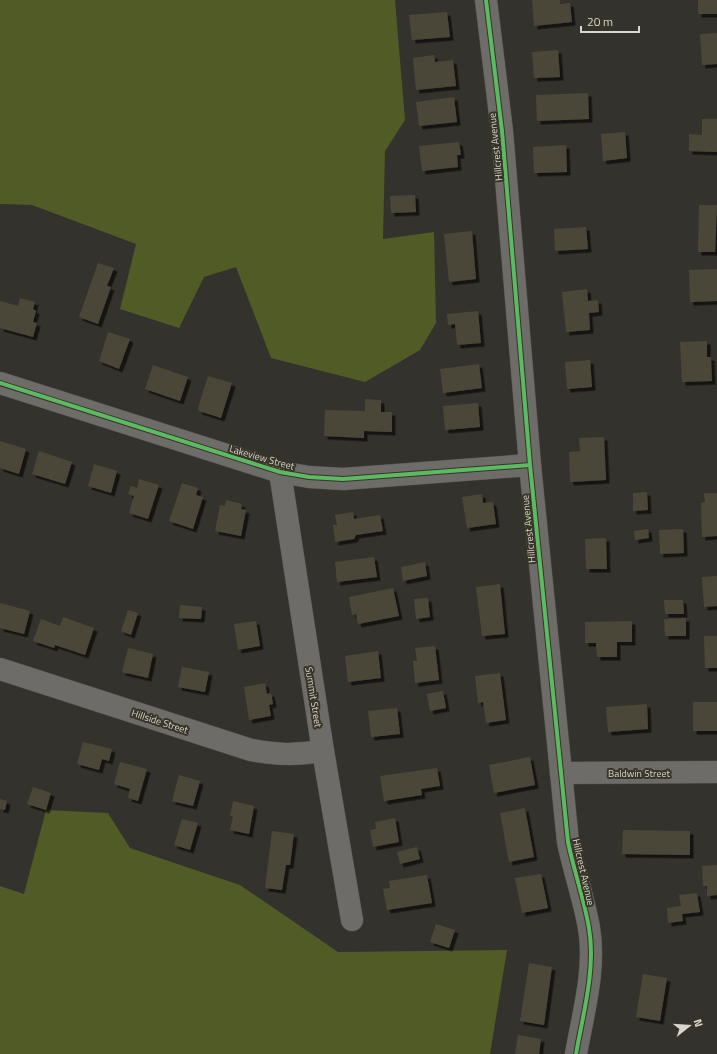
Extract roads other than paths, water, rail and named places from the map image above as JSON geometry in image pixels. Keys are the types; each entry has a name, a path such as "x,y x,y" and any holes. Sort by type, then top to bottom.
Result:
{"street":[{"name":"Hillcrest Avenue","path":"486,0 502,131 530,465 568,842 589,928 591,957 576,1054"},
{"name":"Lakeview Street","path":"0,383 280,472 309,478 342,479 530,465"},
{"name":"Summit Street","path":"280,472 323,751 352,920"},
{"name":"Hillside Street","path":"0,669 251,750 275,755 295,755 323,751"},
{"name":"Baldwin Street","path":"561,773 717,772"}]}
